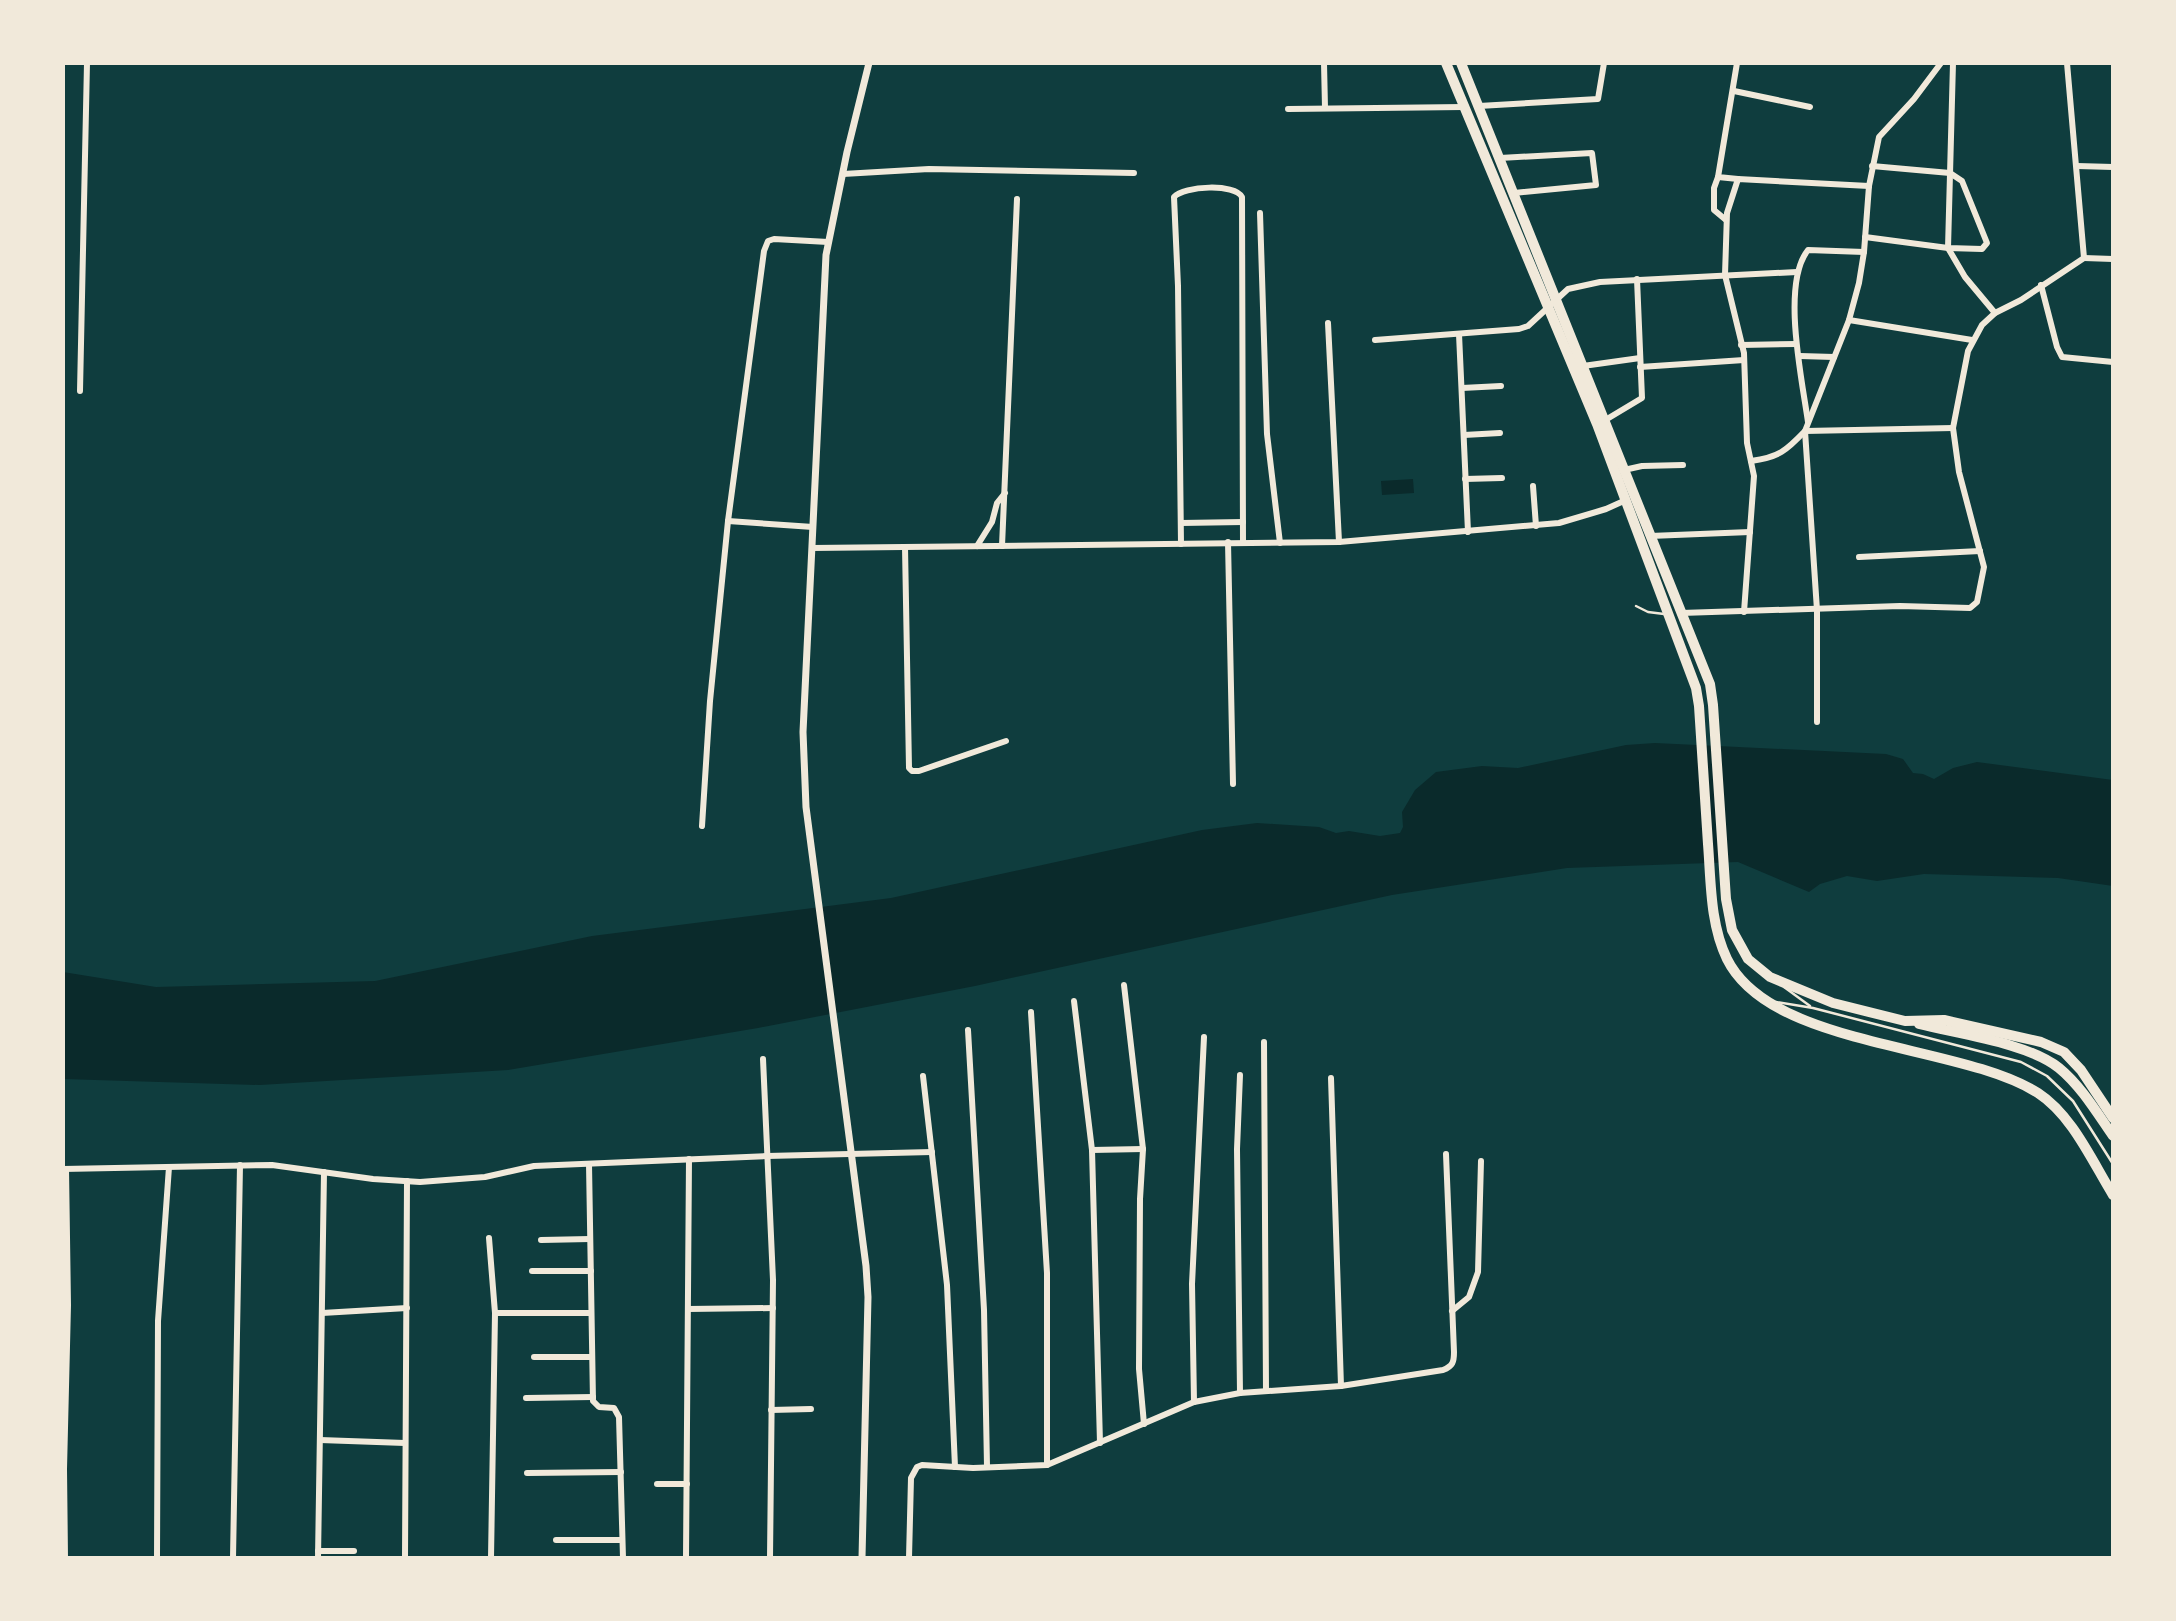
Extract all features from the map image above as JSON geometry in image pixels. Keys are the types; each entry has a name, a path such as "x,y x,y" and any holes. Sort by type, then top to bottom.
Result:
{"main road":[{"path":"1446,63 1547,306 1623,470 1710,684 1726,899 1732,930 1748,959 1770,977 1833,1003 2027,1051 2058,1067 2083,1093 2113,1136"},
{"path":"1461,63 1583,366 1626,500 1696,688 1712,900 1718,936 1728,961 1744,982 1765,1000 1790,1014 1823,1027 2018,1082 2040,1094 2061,1113 2113,1195"},
{"path":"1667,615 1681,613"},
{"path":"1905,1021 1944,1020 2041,1042 2064,1052 2081,1070 2113,1118"},
{"path":"2093,1162 2113,1179"}],"street":[{"path":"80,391 87,63"},
{"path":"862,1558 868,1297 866,1265 806,807 803,751 828,242 869,63"},
{"path":"1324,63 1325,108"},
{"path":"1479,106 1598,99 1604,63"},
{"path":"1726,220 1714,210 1714,188 1738,63"},
{"path":"1751,461 1773,458 1787,450 1805,430 1849,320 1859,283 1869,186 1879,137 1914,99 1941,63"},
{"path":"1953,63 1948,248 1965,277 1995,313"},
{"path":"2067,63 2084,258"},
{"path":"1734,91 1810,107"},
{"path":"1288,108 1464,107"},
{"path":"1500,158 1592,153 1596,185 1514,192"},
{"path":"1865,237 1948,248 1982,249 1987,243 1962,181 1950,173 1872,166"},
{"path":"2077,166 2113,167"},
{"path":"843,174 929,169 1134,173"},
{"path":"1718,177 1869,186"},
{"path":"1738,179 1726,220 1726,275 1744,360 1747,443 1754,476 1744,611"},
{"path":"1181,544 1178,286 1174,197 1185,190 1207,188 1234,189 1240,192 1242,197 1243,543"},
{"path":"1002,546 1017,199"},
{"path":"1260,213 1267,434 1280,543"},
{"path":"702,826 710,701 728,521 764,251 768,241 774,239 828,242"},
{"path":"1808,423 1800,356 1796,344 1797,272 1808,250 1864,252"},
{"path":"1681,613 1900,606 1970,608 1979,598 1984,567 1959,472 1952,428 1972,340 1982,325 1995,313 2021,300 2084,258 2113,260"},
{"path":"1375,340 1519,329 1528,326 1547,306 1575,286 1637,279 1797,272"},
{"path":"1600,422 1642,398 1637,279"},
{"path":"2041,285 2062,357 2113,362"},
{"path":"1849,320 1972,340"},
{"path":"1328,323 1339,542"},
{"path":"1459,334 1468,532"},
{"path":"1741,345 1796,344"},
{"path":"1800,356 1834,357"},
{"path":"1583,366 1640,358"},
{"path":"1640,367 1744,360"},
{"path":"1462,388 1501,386"},
{"path":"1805,430 1952,428"},
{"path":"1805,430 1817,610 1817,722"},
{"path":"1464,435 1500,433"},
{"path":"1623,470 1651,465 1683,466"},
{"path":"1465,480 1502,478"},
{"path":"1534,486 1536,526"},
{"path":"978,546 992,522 997,503 1005,494"},
{"path":"812,548 1339,542 1559,523 1626,500"},
{"path":"728,521 813,527"},
{"path":"1181,523 1243,522"},
{"path":"1650,536 1750,532"},
{"path":"1228,542 1233,784"},
{"path":"905,547 909,768 919,771 1006,741"},
{"path":"1859,557 1980,551"},
{"path":"1124,985 1143,1149 1139,1369 1144,1424"},
{"path":"1074,1001 1092,1150 1100,1443"},
{"path":"1031,1012 1046,1273 1047,1465"},
{"path":"968,1030 983,1297 987,1466"},
{"path":"1194,1402 1192,1284 1204,1037"},
{"path":"1264,1042 1266,1391"},
{"path":"763,1059 773,1308 770,1558"},
{"path":"1240,1075 1237,1149 1240,1393"},
{"path":"923,1076 947,1284 955,1467"},
{"path":"1331,1078 1342,1386"},
{"path":"1092,1150 1143,1149"},
{"path":"65,1558 63,1503 68,1305 64,1169 272,1165 373,1179 452,1181 534,1166 932,1152"},
{"path":"909,1558 911,1478 913,1471 922,1465 1047,1465 1194,1402 1240,1393 1342,1386 1450,1367 1454,1361 1446,1154"},
{"path":"686,1558 689,1159"},
{"path":"1452,1311 1469,1297 1478,1272 1481,1161"},
{"path":"589,1164 593,1397 594,1405 614,1408 619,1417 623,1558"},
{"path":"233,1558 240,1165"},
{"path":"157,1558 158,1321 169,1167"},
{"path":"324,1172 318,1554 354,1551"},
{"path":"405,1558 407,1181"},
{"path":"489,1238 495,1313 491,1558"},
{"path":"541,1240 590,1239"},
{"path":"532,1271 591,1272"},
{"path":"322,1312 407,1308"},
{"path":"688,1309 773,1308"},
{"path":"495,1313 591,1312"},
{"path":"534,1357 592,1357"},
{"path":"526,1398 593,1397"},
{"path":"771,1410 811,1409"},
{"path":"320,1440 405,1443"},
{"path":"527,1473 621,1472"},
{"path":"657,1484 687,1484"},
{"path":"556,1541 622,1540"}],"lane":[{"path":"1636,606 1648,612 1667,615"},
{"path":"1770,977 1813,1008"},
{"path":"1765,1000 1813,1008 2021,1062 2048,1076 2073,1101 2113,1164"}],"water":[{"path":"1413,479 1414,493 1382,495 1381,481"},
{"path":"1655,743 1886,754 1903,759 1913,773 1934,779 1953,768 1977,762 2113,780 2113,886 2058,878 1924,874 1877,881 1847,876 1820,884 1809,892 1738,862 1567,868 1392,895 975,986 758,1028 508,1070 260,1085 63,1079 63,972 156,987 375,981 592,936 891,898 1202,830 1257,823 1319,827 1336,833 1349,831 1380,836 1400,833 1403,827 1402,812 1415,790 1436,772 1482,766 1518,768 1626,745"}]}
